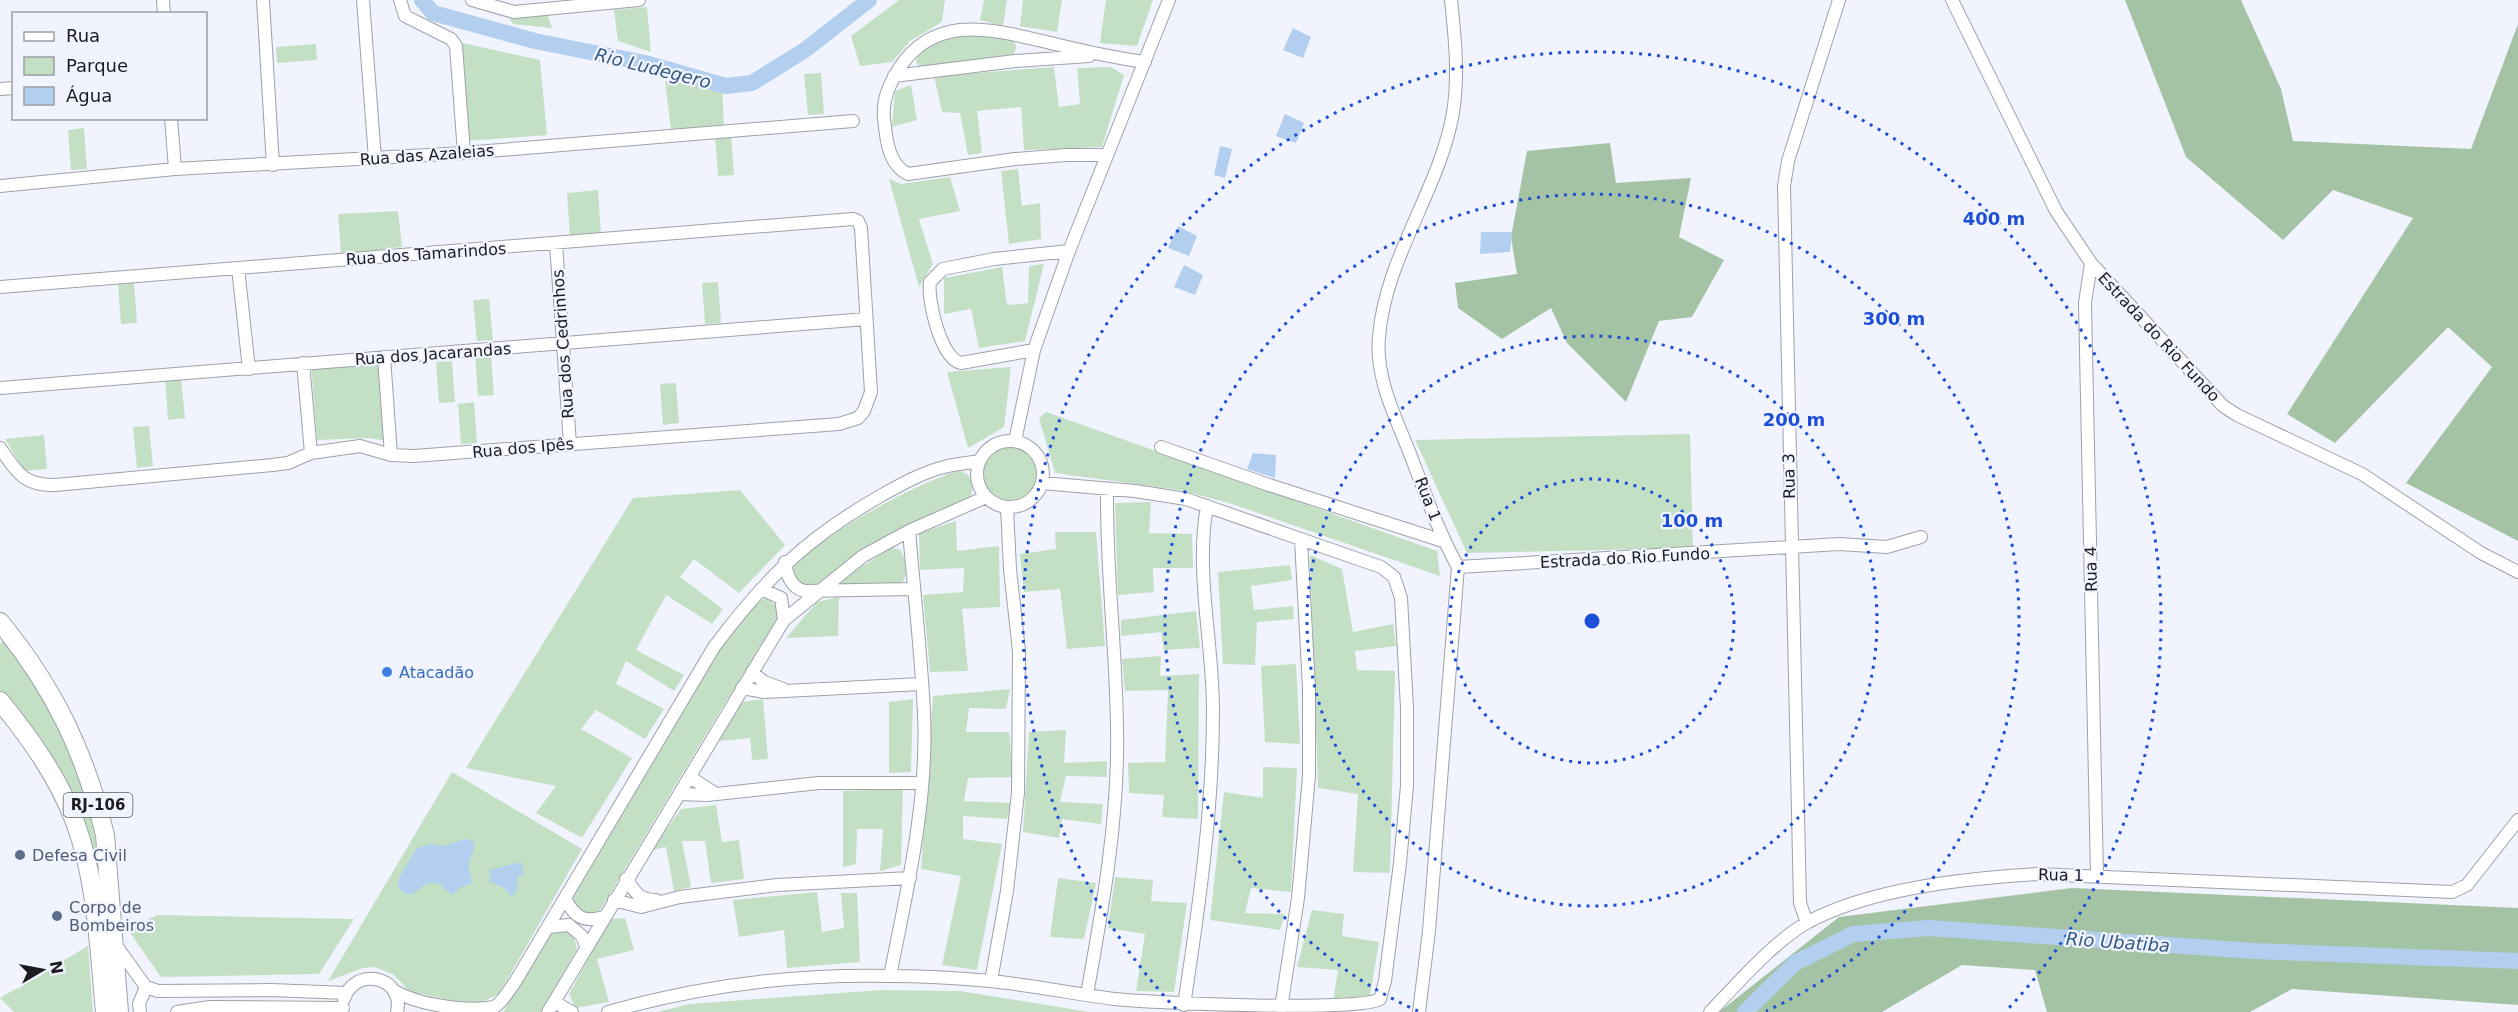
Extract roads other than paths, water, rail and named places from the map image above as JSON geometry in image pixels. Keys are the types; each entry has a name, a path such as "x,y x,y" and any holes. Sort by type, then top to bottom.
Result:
{"highway":[{"name":"RJ-106","path":"0,622 21,648 63,714 88,773 105,835 119,1012"},
{"name":"RJ-106","path":"0,701 50,771 75,822 91,890 105,1012"}],"street":[{"path":"263,0 273,165"},
{"path":"363,0 375,159"},
{"path":"400,0 405,15 419,25 451,39 456,46 464,153"},
{"path":"472,0 514,12 639,0"},
{"path":"1015,441 1034,350 1106,155 1169,0"},
{"name":"Rua 1","path":"1451,0 1457,67 1452,114 1435,171 1385,296 1378,339 1380,369 1387,395 1443,541 1458,567"},
{"name":"Rua 3","path":"1807,923 1800,903 1784,186 1788,161 1839,0"},
{"name":"Estrada do Rio Fundo","path":"1952,0 2056,210 2091,263 2223,406 2237,415 2362,474 2470,547 2518,572"},
{"path":"1106,155 1066,154 908,174 901,171 892,158 885,126 884,101 894,76 910,51 935,37 959,30 1019,36 1103,56 1144,62"},
{"path":"1016,61 1022,51 1019,36"},
{"path":"910,51 910,66 918,73"},
{"path":"894,76 1016,61 1103,56"},
{"path":"171,120 175,169"},
{"name":"Rua das Azaleias","path":"0,186 175,169 464,153 853,121"},
{"name":"Rua dos Tamarindos","path":"0,287 853,219"},
{"name":"Rua dos Ipês","path":"0,448 20,475 35,484 43,485 280,464 311,453 360,446 391,455 431,455 852,422 864,411 871,392 861,228 858,221 853,219"},
{"name":"Rua dos Cedrinhos","path":"556,244 570,444"},
{"path":"1034,350 961,363 953,360 945,350 930,300 930,282 944,269 994,259 1069,251"},
{"name":"Rua 4","path":"2091,263 2087,277 2085,303 2097,876"},
{"path":"238,268 249,369"},
{"name":"Rua dos Jacarandas","path":"0,388 866,319"},
{"path":"384,357 391,455"},
{"path":"303,363 311,453"},
{"path":"1015,441 1026,444 1041,460 1042,483 1029,501 1007,507 986,496 978,480 980,461 994,445 1015,441"},
{"path":"1161,447 1269,485 1443,541"},
{"path":"177,1012 221,1007 343,1010 346,993 357,981 364,978 381,980 412,1002 431,1010 468,1012 494,1010 515,982 714,647 761,589 785,562 844,516 893,489 942,467 980,461"},
{"path":"608,1012 720,988 822,977 890,976 991,981 1184,1005 1361,1008 1380,999 1395,913 1407,786 1407,708 1398,583 1390,572 1381,567 1186,499 1042,483"},
{"path":"1087,994 1104,899 1117,771 1116,671 1107,558 1107,489"},
{"path":"572,1012 551,1007 603,917 784,620 863,556 909,531 986,496"},
{"path":"1184,1005 1202,884 1211,787 1213,709 1203,544 1206,506"},
{"path":"991,981 1007,891 1018,793 1019,651 1010,569 1007,507"},
{"path":"890,976 910,878 921,783 924,715 909,531"},
{"name":"Estrada do Rio Fundo","path":"1458,567 1791,549 1839,544 1887,547 1921,537"},
{"path":"1281,1008 1300,877 1309,776 1309,688 1301,540"},
{"path":"785,562 787,574 798,589 818,591 914,589"},
{"path":"1419,1012 1431,908 1458,567"},
{"path":"761,589 781,598 784,620"},
{"path":"752,672 764,682 787,690"},
{"path":"742,688 765,692 921,684"},
{"path":"690,777 716,794"},
{"path":"679,794 716,794 819,783 921,783"},
{"name":"Rua 1","path":"1710,1012 1768,954 1807,923 1864,899 1957,883 2037,874 2424,892 2454,891 2467,885 2518,820"},
{"path":"626,879 637,895 644,899 663,900 814,881 910,878"},
{"path":"565,899 576,915 583,920 603,917"},
{"path":"614,900 641,907 663,900"},
{"path":"548,927 569,925 582,936 586,946"},
{"path":"114,942 146,987 177,992 271,990 346,993"},
{"path":"140,1012 140,1004 146,987"},
{"path":"393,990 397,998 397,1012"}],"water":[{"path":"1293,28 1311,37 1303,58 1283,50"},
{"path":"1285,114 1304,123 1296,143 1276,136"},
{"path":"1220,146 1232,149 1225,178 1214,175"},
{"path":"1178,226 1197,236 1189,256 1168,248"},
{"path":"1481,232 1512,232 1510,252 1480,254"},
{"path":"1184,265 1203,275 1195,295 1174,287"},
{"path":"1253,453 1276,455 1275,478 1247,469"},
{"path":"465,839 473,841 475,846 468,865 472,883 460,888 452,895 438,883 427,883 411,895 401,891 398,885 399,878 416,849 429,844 444,846"},
{"path":"521,862 524,875 518,876 517,890 512,897 504,888 488,881 491,878 489,870"}],"waterway":[{"name":"Rio Ludegero","path":"422,0 433,13 535,41 645,63 726,86 752,83 805,50 869,0"},
{"name":"Rio Ubatiba","path":"1745,1012 1795,963 1853,934 1929,928 2254,951 2518,961"}],"place":[{"name":"Atacadão","path":"387,672"},
{"name":"Defesa Civil","path":"20,855"},
{"name":"Corpo de Bombeiros","path":"57,916"}]}
